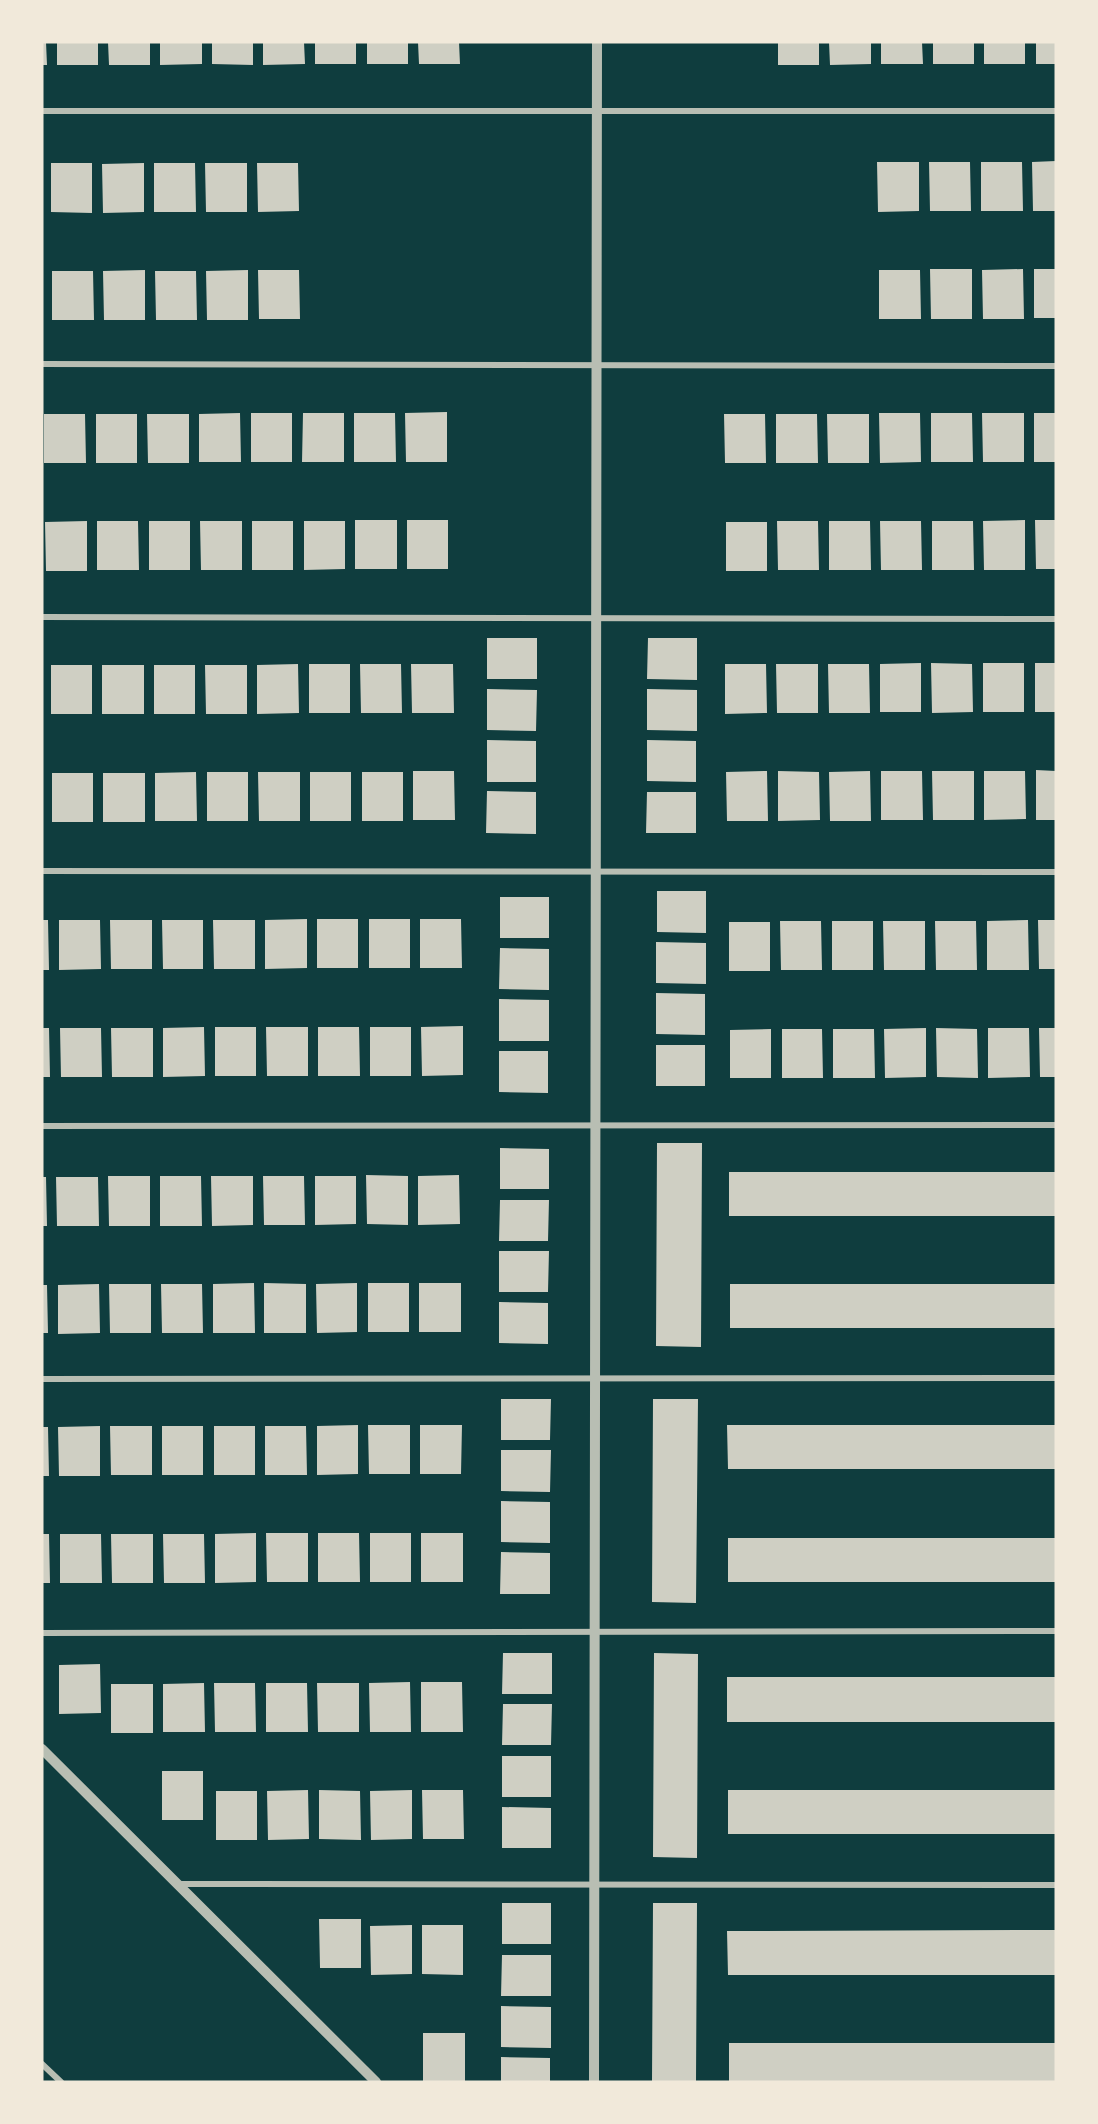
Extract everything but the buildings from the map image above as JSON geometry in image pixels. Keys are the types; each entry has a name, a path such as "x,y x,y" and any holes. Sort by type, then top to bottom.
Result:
{"street":[{"path":"594,2082 597,42"},
{"path":"42,111 1056,111"},
{"path":"42,364 1056,366"},
{"path":"42,617 1056,619"},
{"path":"42,871 1056,872"},
{"path":"42,1126 1056,1125"},
{"path":"42,1379 1056,1378"},
{"path":"42,1633 1056,1631"},
{"path":"42,1749 376,2082"},
{"path":"178,1884 1056,1885"},
{"path":"42,2064 61,2082"}]}
